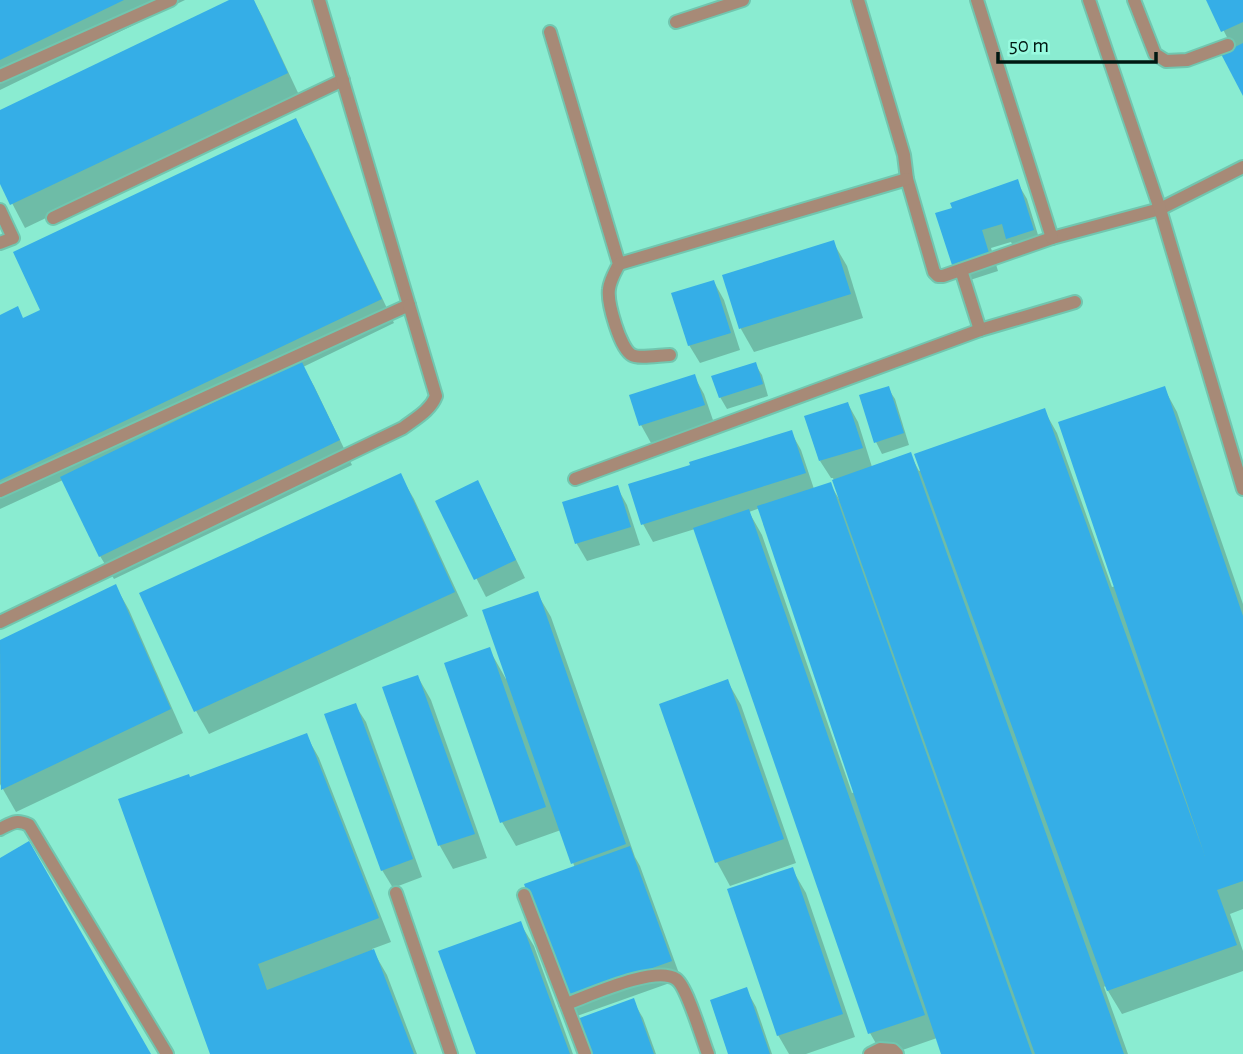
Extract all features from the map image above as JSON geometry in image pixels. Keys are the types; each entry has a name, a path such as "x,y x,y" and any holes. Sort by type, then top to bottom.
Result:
{"lane":[{"path":"0,76 171,0"},
{"path":"0,622 403,428 432,404 436,396 319,0"},
{"path":"676,22 743,0"},
{"path":"858,0 904,155 907,179 934,272 938,276 1052,238 1160,209 1243,167"},
{"path":"977,0 1052,238"},
{"path":"1089,0 1160,209 1243,489"},
{"path":"1134,0 1155,54 1166,61 1187,60 1228,45"},
{"path":"550,32 619,264 608,291 615,323 625,348 634,357 670,355"},
{"path":"53,218 343,80"},
{"path":"619,264 907,179"},
{"path":"0,210 13,238 0,243"},
{"path":"961,270 980,330"},
{"path":"575,479 980,330 1074,302"},
{"path":"0,491 409,305"},
{"path":"0,829 13,822 21,821 29,825 167,1054"},
{"path":"396,893 451,1054"},
{"path":"524,895 585,1054"},
{"path":"566,1004 641,977 661,975 676,979 684,990 708,1054"},
{"path":"870,1054 880,1049 893,1050 897,1054"}],"building":[{"path":"0,0 124,0 0,60"},
{"path":"229,0 254,0 288,73 10,205 0,184 0,110"},
{"path":"1206,0 1243,0 1243,22 1221,32"},
{"path":"1243,43 1243,96 1221,54"},
{"path":"296,118 382,299 0,480 0,315 18,306 23,318 40,310 13,252"},
{"path":"1018,179 1034,230 1006,239 1002,224 982,230 989,253 952,265 935,213 952,208 950,203"},
{"path":"834,240 851,294 739,329 722,275"},
{"path":"714,280 731,333 688,346 671,293"},
{"path":"301,360 340,440 99,557 60,477"},
{"path":"756,362 763,384 719,398 711,376"},
{"path":"695,374 705,405 639,426 629,395"},
{"path":"889,386 904,433 874,443 859,395"},
{"path":"1165,386 1243,616 1243,881 1217,890 1237,945 1107,991 914,454 1045,408 1205,856 1058,422"},
{"path":"848,402 863,448 819,461 804,416"},
{"path":"792,430 806,473 641,525 628,484"},
{"path":"911,452 1124,1054 1035,1054 832,480"},
{"path":"401,473 455,592 194,712 139,593"},
{"path":"478,480 516,560 474,580 435,501"},
{"path":"831,482 1032,1054 941,1054 757,506"},
{"path":"618,485 631,527 575,544 562,502"},
{"path":"749,509 925,1015 868,1034 693,528"},
{"path":"116,584 171,709 1,790 0,640"},
{"path":"538,591 626,844 571,864 482,610"},
{"path":"490,647 546,807 500,823 444,663"},
{"path":"418,675 475,834 438,846 382,687"},
{"path":"728,679 784,839 715,863 659,704"},
{"path":"356,703 413,859 381,871 324,714"},
{"path":"307,733 379,918 258,964 267,990 374,949 414,1054 210,1054 118,799 189,774 190,777"},
{"path":"29,841 151,1054 0,1054 0,858"},
{"path":"630,846 672,961 565,999 524,884"},
{"path":"793,867 843,1014 777,1036 727,889"},
{"path":"521,921 570,1054 476,1054 438,951"},
{"path":"747,987 770,1054 728,1054 710,1000"},
{"path":"634,998 654,1054 589,1054 577,1019"}]}
